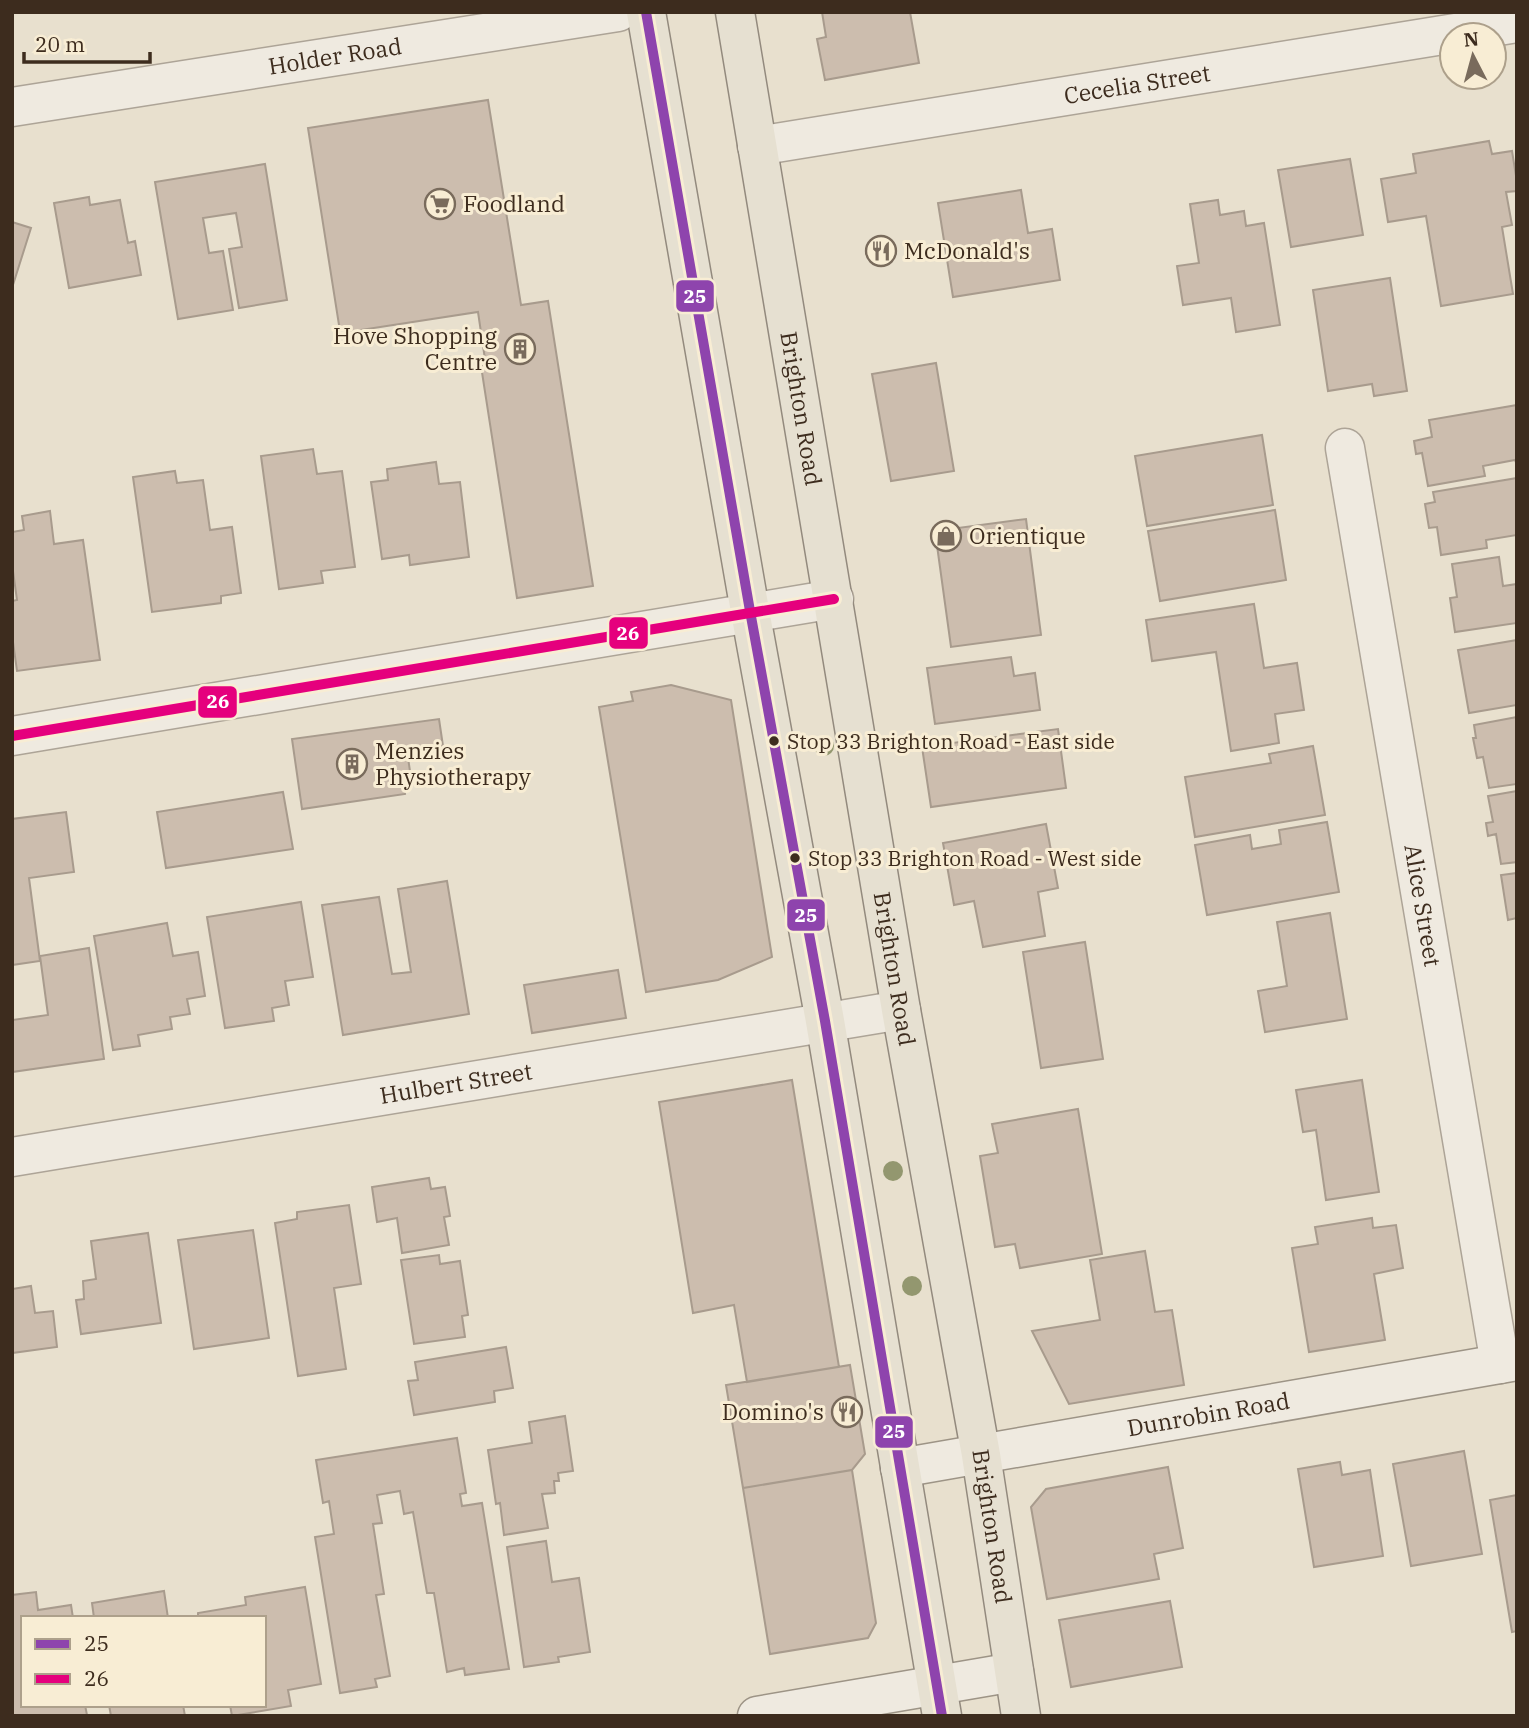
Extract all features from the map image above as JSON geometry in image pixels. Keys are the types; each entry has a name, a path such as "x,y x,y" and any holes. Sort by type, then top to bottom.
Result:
{"main road":[{"path":"646,12 750,611 825,1021 940,1700"},
{"name":"Brighton Road","path":"734,12 901,1010 981,1455 1021,1716"}],"street":[{"name":"Holder Road","path":"12,107 618,12"},
{"name":"Cecelia Street","path":"757,146 1517,23"},
{"name":"Alice Street","path":"1345,448 1508,1363"},
{"path":"12,736 834,599"},
{"name":"Hulbert Street","path":"12,1157 901,1010"},
{"name":"Dunrobin Road","path":"900,1468 1508,1363"},
{"path":"757,1716 940,1700 1014,1672"}],"building":[{"path":"822,12 910,12 919,63 825,80 817,39 826,37"},
{"name":"Hove Shopping Centre","path":"488,100 521,305 548,301 593,586 517,598 481,366 486,366 478,312 348,332 339,325 308,128"},
{"path":"1489,141 1492,154 1512,151 1517,182 1517,191 1506,192 1512,225 1502,227 1513,294 1441,306 1426,216 1388,222 1381,179 1416,173 1413,154"},
{"path":"1350,159 1363,235 1291,247 1278,170"},
{"path":"265,164 287,300 239,308 229,249 242,247 236,213 203,218 209,253 223,251 233,310 178,319 155,182"},
{"path":"1021,190 1028,233 1052,229 1060,280 953,297 938,203"},
{"path":"89,197 90,205 120,200 128,243 135,241 141,275 69,288 54,203"},
{"path":"1218,200 1220,215 1244,211 1246,226 1264,223 1280,325 1236,332 1231,298 1183,305 1177,266 1199,263 1190,204"},
{"path":"12,222 31,228 12,288"},
{"path":"1390,278 1407,391 1374,396 1372,384 1328,391 1313,290"},
{"path":"936,363 954,471 891,481 872,374"},
{"path":"1517,405 1517,465 1515,460 1483,466 1485,476 1428,486 1422,453 1416,454 1414,441 1432,437 1429,420"},
{"path":"1262,435 1273,505 1147,526 1135,456"},
{"path":"313,449 317,474 342,471 355,567 321,571 323,583 279,589 261,456"},
{"path":"436,462 439,484 460,482 469,557 410,565 409,555 382,559 371,482 388,480 387,469"},
{"path":"175,471 177,483 203,480 210,530 232,527 241,593 221,596 221,603 152,612 133,477"},
{"path":"1517,478 1517,535 1486,540 1487,548 1441,555 1437,527 1429,528 1425,504 1435,502 1433,492"},
{"path":"1275,510 1286,580 1160,601 1148,531"},
{"path":"50,511 54,544 83,540 100,660 17,671 12,635 12,601 17,600 12,564 12,532 24,530 22,516"},
{"path":"1026,519 1041,635 951,647 935,531"},
{"path":"1499,557 1503,586 1517,584 1517,623 1455,632 1450,598 1457,597 1452,564"},
{"path":"1254,604 1264,668 1297,663 1304,710 1275,714 1279,743 1231,751 1216,652 1152,661 1146,620"},
{"path":"1517,640 1517,705 1469,713 1458,650"},
{"path":"1011,657 1014,676 1035,673 1040,710 935,724 927,668"},
{"path":"671,685 731,700 772,957 718,980 646,992 599,707 633,701 631,692"},
{"path":"1517,717 1517,784 1489,788 1483,757 1477,758 1473,738 1476,738 1474,725"},
{"name":"Menzies Physiotherapy","path":"439,719 443,746 407,751 411,778 403,779 405,794 302,809 292,739"},
{"path":"1058,729 1066,788 931,807 922,747"},
{"path":"1313,746 1325,815 1195,837 1185,777 1271,763 1269,754"},
{"path":"1517,791 1517,862 1501,864 1496,834 1488,836 1486,823 1493,822 1488,796"},
{"path":"283,792 293,849 166,868 157,812"},
{"path":"66,812 74,872 29,878 40,961 12,965 12,819"},
{"path":"1327,822 1339,892 1207,915 1195,845 1250,835 1252,849 1281,844 1279,830"},
{"path":"1046,824 1058,888 1038,892 1045,936 983,947 974,901 954,905 943,843"},
{"path":"1517,873 1517,918 1508,920 1501,875"},
{"path":"447,881 469,1014 343,1035 322,905 379,897 392,974 411,972 398,889"},
{"path":"301,902 313,977 285,981 289,1005 272,1008 274,1021 225,1028 207,917"},
{"path":"1330,913 1347,1019 1265,1032 1258,991 1287,986 1277,922"},
{"path":"167,923 173,956 198,952 205,996 187,999 190,1014 170,1017 172,1029 138,1035 140,1046 113,1050 94,936"},
{"path":"1085,942 1103,1059 1041,1068 1023,952"},
{"path":"89,948 104,1059 12,1072 12,1020 48,1015 40,956"},
{"path":"618,970 626,1018 532,1033 524,985"},
{"path":"792,1080 839,1367 747,1382 734,1305 693,1313 659,1102"},
{"path":"1362,1080 1379,1192 1326,1200 1316,1130 1303,1132 1296,1090"},
{"path":"1078,1109 1102,1254 1020,1268 1015,1244 995,1247 980,1156 998,1153 992,1124"},
{"path":"429,1178 431,1189 445,1187 450,1216 444,1217 449,1245 402,1253 397,1218 377,1222 372,1187"},
{"path":"349,1205 361,1284 334,1288 346,1369 298,1376 275,1223 297,1219 297,1212"},
{"path":"1372,1218 1373,1228 1396,1225 1403,1268 1374,1274 1385,1340 1309,1352 1292,1248 1318,1244 1315,1227"},
{"path":"253,1230 269,1338 194,1349 178,1240"},
{"path":"148,1233 161,1323 81,1334 76,1300 84,1299 83,1281 96,1279 91,1241"},
{"path":"1145,1251 1155,1312 1172,1310 1184,1385 1069,1404 1032,1331 1100,1320 1090,1260"},
{"path":"439,1255 440,1264 460,1261 468,1315 462,1316 465,1337 414,1344 401,1260"},
{"path":"31,1286 35,1313 53,1311 57,1347 12,1353 12,1289"},
{"path":"506,1347 513,1388 494,1391 495,1402 414,1415 408,1381 418,1380 415,1362"},
{"path":"850,1365 865,1454 852,1470 743,1488 726,1385"},
{"path":"565,1416 573,1471 558,1473 559,1481 554,1481 555,1493 542,1494 548,1528 504,1535 500,1503 496,1504 488,1450 532,1443 529,1422"},
{"path":"457,1438 466,1493 460,1494 462,1506 482,1503 509,1669 465,1675 464,1668 447,1672 434,1593 427,1593 413,1512 404,1514 400,1491 377,1495 382,1523 373,1524 384,1594 376,1595 390,1676 375,1679 377,1687 340,1693 315,1537 334,1534 329,1501 323,1503 316,1460"},
{"path":"1464,1451 1482,1554 1411,1566 1393,1464"},
{"path":"1340,1462 1342,1475 1370,1470 1383,1556 1314,1567 1298,1469"},
{"path":"1168,1467 1183,1548 1154,1554 1159,1579 1047,1599 1031,1507 1046,1489"},
{"path":"852,1470 876,1623 868,1638 770,1654 743,1488"},
{"path":"1517,1495 1517,1631 1512,1632 1490,1500"},
{"path":"546,1541 552,1582 579,1578 590,1652 558,1657 559,1662 524,1667 507,1547"},
{"path":"305,1587 321,1684 288,1690 291,1706 232,1716 230,1707 266,1707 266,1616 198,1616 198,1613 246,1605 245,1597"},
{"path":"164,1591 168,1616 94,1616 92,1603"},
{"path":"36,1592 38,1610 71,1605 73,1616 21,1616 21,1707 85,1707 87,1715 12,1716 12,1595"},
{"path":"1170,1601 1182,1667 1071,1687 1059,1620"},
{"path":"109,1707 183,1707 185,1716 111,1716"}],"transit line":[{"name":"25","path":"646,12 750,611 825,1021 942,1716"},
{"name":"26","path":"12,736 834,599"}],"place":[{"name":"Foodland","path":"440,204"},
{"name":"McDonald's","path":"881,251"},
{"name":"Hove Shopping Centre","path":"520,349"},
{"name":"Orientique","path":"946,536"},
{"name":"Stop 33 Brighton Road - East side","path":"774,741"},
{"name":"Menzies Physiotherapy","path":"352,764"},
{"name":"Stop 33 Brighton Road - West side","path":"795,858"},
{"name":"Domino's","path":"847,1412"}]}
